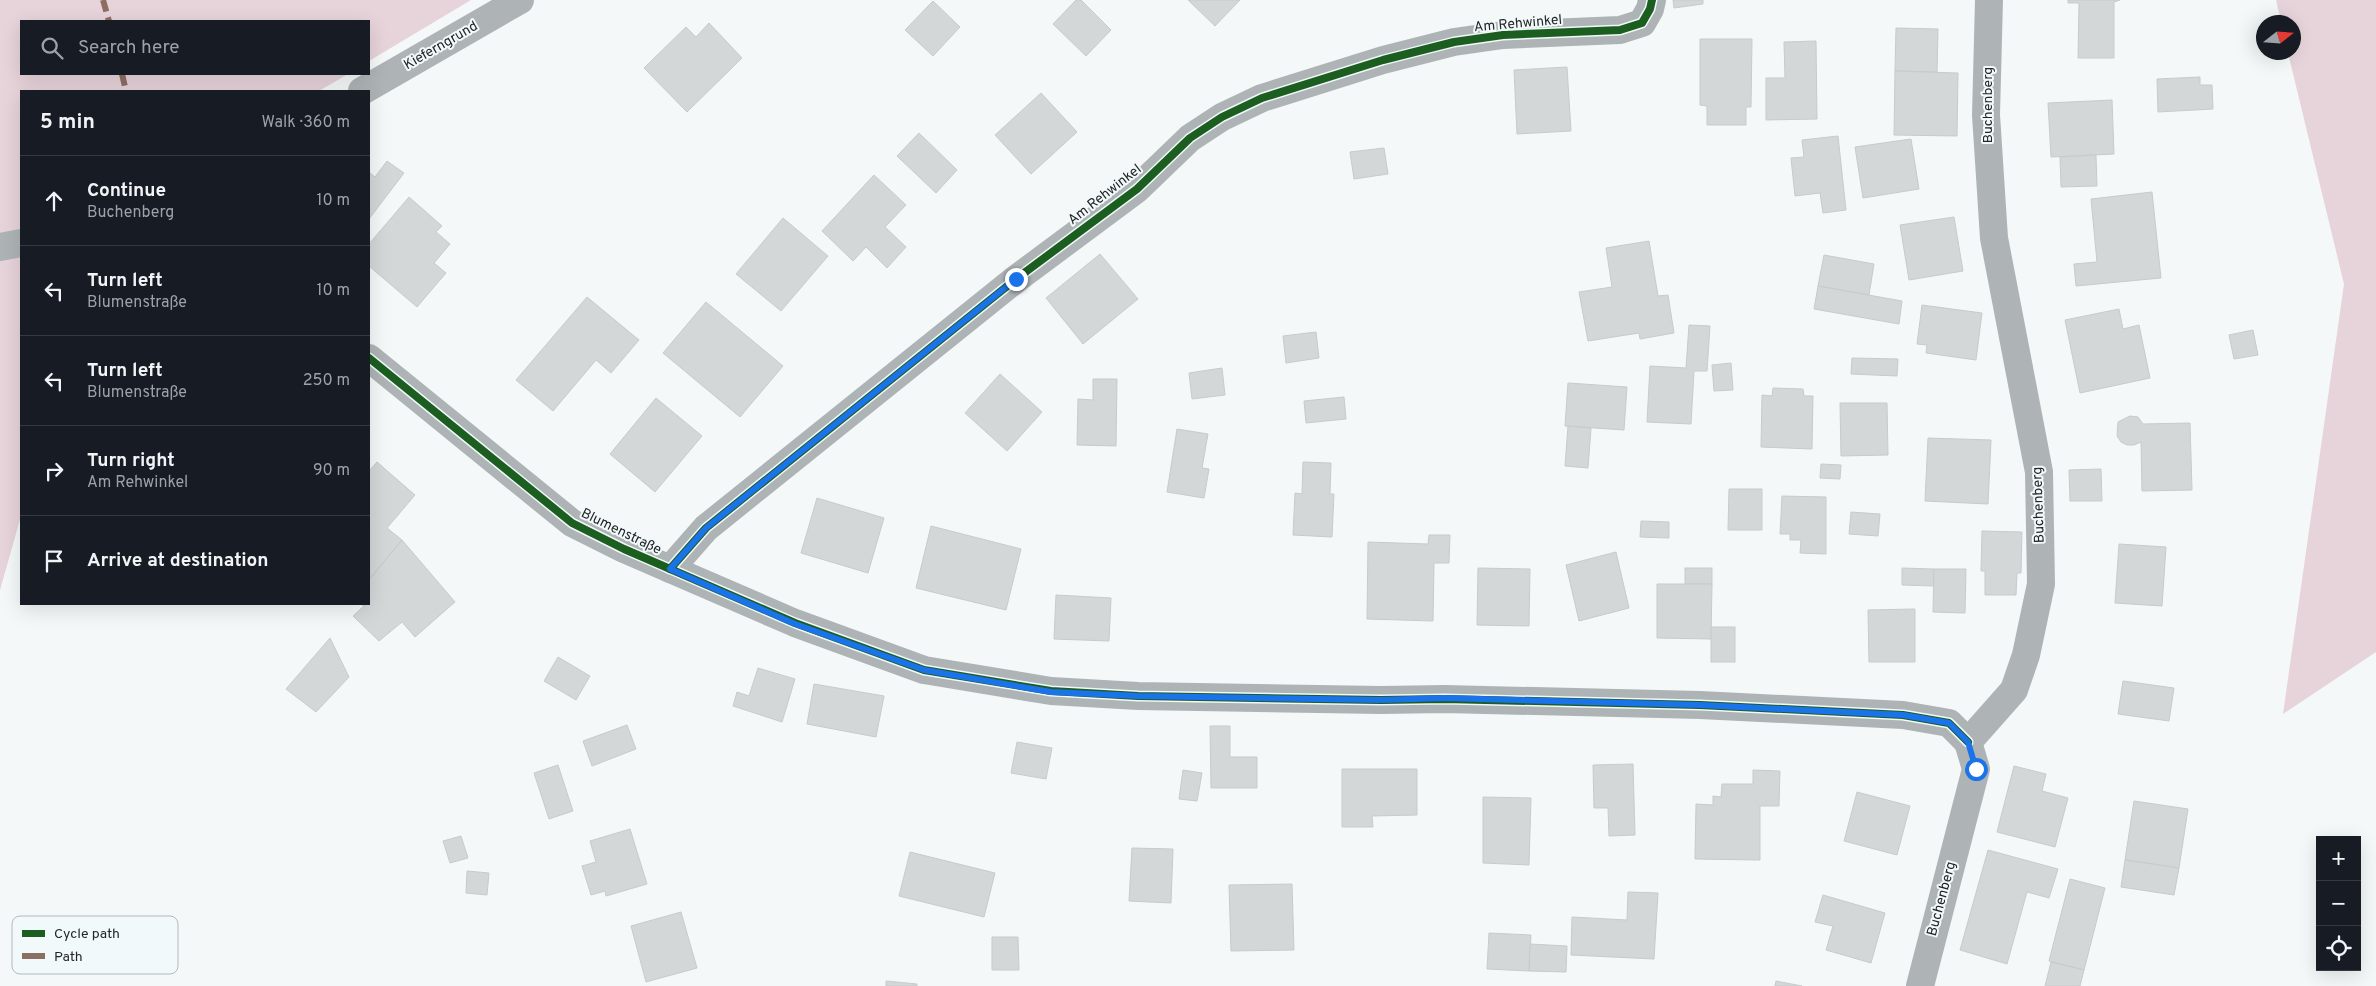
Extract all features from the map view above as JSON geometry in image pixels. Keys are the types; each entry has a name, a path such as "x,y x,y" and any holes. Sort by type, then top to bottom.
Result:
{"street":[{"name":"Kieferngrund","path":"364,90 520,0"},
{"name":"Buchenberg","path":"1920,986 1976,769 1968,742 2014,690 2026,655 2041,584 2039,472 1994,238 1986,115 1989,0"},
{"name":"Am Rehwinkel","path":"670,569 706,528 1016,279 1137,189 1190,138 1222,117 1262,98 1383,60 1454,42 1503,35 1620,30 1647,11"},
{"path":"0,247 20,243"},
{"name":"Blumenstraße","path":"370,359 572,523 624,549 795,624 924,670 1051,692 1148,696 1381,700 1445,698 1700,705 1903,715 1949,723 1968,742"}],"shaded area":[{"path":"0,0 471,0 370,60 370,20 20,20 20,75 346,75 321,90 20,90 20,520 0,590"},
{"path":"2276,0 2376,0 2376,652 2283,714 2344,284 2290,60 2301,60 2301,15 2279,15"}],"building":[{"path":"1076,0 1081,0 1111,30 1086,56 1053,24"},
{"path":"1188,0 1240,0 1215,26"},
{"path":"1673,0 1703,0 1703,4 1674,8"},
{"path":"2068,0 2120,0 2114,2 2114,58 2078,58 2079,3 2068,3"},
{"path":"933,1 960,27 933,56 905,30"},
{"path":"709,23 742,58 687,112 644,68 686,27 696,37"},
{"path":"1896,28 1938,29 1937,72 1895,71"},
{"path":"1700,39 1752,39 1751,107 1746,107 1746,125 1707,125 1707,106 1700,105"},
{"path":"1816,41 1817,119 1766,120 1766,78 1785,78 1784,42"},
{"path":"1567,67 1571,131 1517,134 1514,70"},
{"path":"1895,71 1958,73 1957,136 1894,135"},
{"path":"2200,77 2200,85 2212,85 2213,109 2158,112 2157,79"},
{"path":"1041,93 1077,132 1031,174 995,135"},
{"path":"2112,100 2114,154 2051,157 2048,103"},
{"path":"919,133 957,170 936,193 897,156"},
{"path":"1838,136 1846,210 1823,213 1820,193 1795,196 1791,158 1804,157 1802,140"},
{"path":"1911,139 1919,189 1863,198 1855,147"},
{"path":"1384,148 1388,174 1354,179 1350,152"},
{"path":"2096,155 2097,186 2061,187 2060,157"},
{"path":"387,161 404,173 370,218 370,173 375,177"},
{"path":"874,175 906,205 885,227 906,247 887,268 866,247 853,261 822,231"},
{"path":"2152,192 2161,278 2076,286 2074,264 2097,262 2091,199"},
{"path":"409,197 442,226 436,232 450,244 434,263 446,273 417,307 370,267 370,243"},
{"path":"1954,217 1963,271 1909,280 1900,225"},
{"path":"783,218 828,256 781,311 736,274"},
{"path":"1649,241 1658,296 1668,295 1674,333 1640,339 1639,333 1588,341 1579,292 1612,287 1606,248"},
{"path":"1100,254 1138,299 1083,344 1046,298"},
{"path":"1824,255 1874,264 1869,295 1818,286"},
{"path":"1818,286 1902,301 1899,324 1814,309"},
{"path":"587,297 639,340 611,373 596,360 553,411 516,380"},
{"path":"706,302 783,366 740,417 663,353"},
{"path":"1922,305 1982,313 1976,360 1926,353 1927,345 1917,344"},
{"path":"2119,309 2123,329 2139,325 2150,378 2080,393 2065,320"},
{"path":"1689,325 1710,326 1707,371 1694,371 1691,424 1647,422 1650,366 1686,368"},
{"path":"2253,330 2258,355 2234,359 2229,335"},
{"path":"1316,332 1319,358 1286,363 1283,336"},
{"path":"1852,358 1898,359 1897,376 1851,374"},
{"path":"1731,363 1733,390 1714,391 1712,365"},
{"path":"1222,368 1225,395 1192,399 1189,373"},
{"path":"1000,374 1042,412 1007,451 965,413"},
{"path":"1093,379 1117,379 1116,446 1077,445 1078,399 1093,400"},
{"path":"1568,383 1627,387 1624,430 1565,426"},
{"path":"1773,388 1803,389 1804,396 1813,396 1812,449 1761,447 1762,395 1772,396"},
{"path":"1344,397 1346,419 1306,423 1304,401"},
{"path":"656,398 702,436 655,492 610,454"},
{"path":"1840,403 1887,403 1888,455 1841,456"},
{"path":"2130,416 2138,417 2143,424 2190,423 2192,490 2142,491 2141,442 2127,445 2121,442 2117,436 2118,422"},
{"path":"1568,426 1591,428 1588,468 1565,466"},
{"path":"1177,429 1208,434 1202,468 1209,469 1204,498 1167,492"},
{"path":"1928,438 1991,440 1988,504 1925,501"},
{"path":"377,462 415,495 387,528 402,540 370,578 370,470"},
{"path":"1303,462 1331,463 1330,494 1334,494 1332,537 1293,535 1295,493 1302,494"},
{"path":"1821,464 1841,465 1840,479 1820,478"},
{"path":"2101,469 2102,501 2070,501 2069,470"},
{"path":"1729,489 1762,489 1762,530 1728,530"},
{"path":"1782,496 1826,497 1826,554 1800,553 1801,540 1790,540 1790,534 1780,534"},
{"path":"817,498 884,518 868,573 801,553"},
{"path":"1851,512 1880,514 1878,536 1849,534"},
{"path":"1641,521 1669,522 1669,538 1640,537"},
{"path":"931,526 1021,549 1006,610 916,588"},
{"path":"1982,531 2022,532 2021,573 2017,573 2016,595 1985,595 1985,571 1981,571"},
{"path":"1429,535 1450,535 1449,563 1434,563 1433,621 1367,619 1368,542 1428,544"},
{"path":"402,540 455,602 415,637 402,622 379,641 353,616 364,606 362,605 370,605 370,579"},
{"path":"2119,544 2166,547 2162,606 2115,603"},
{"path":"1616,552 1629,608 1579,621 1566,565"},
{"path":"1478,568 1530,569 1529,626 1477,625"},
{"path":"1685,568 1712,568 1712,584 1685,584"},
{"path":"1902,568 1934,569 1934,586 1902,585"},
{"path":"1934,569 1966,569 1965,613 1933,612"},
{"path":"1657,584 1712,584 1711,639 1657,638"},
{"path":"1056,595 1111,598 1109,641 1054,639"},
{"path":"1915,609 1915,662 1869,662 1868,610"},
{"path":"1711,627 1735,627 1735,662 1711,662"},
{"path":"330,638 349,677 316,712 286,689"},
{"path":"558,657 590,676 576,700 544,681"},
{"path":"758,668 795,679 782,722 733,706 737,692 749,696"},
{"path":"2123,681 2174,688 2169,721 2118,714"},
{"path":"814,684 884,696 876,737 807,724"},
{"path":"627,725 636,749 592,766 583,741"},
{"path":"1210,726 1230,726 1230,757 1257,757 1257,788 1211,788"},
{"path":"1017,742 1052,748 1046,779 1011,773"},
{"path":"1633,764 1635,835 1609,836 1608,808 1594,808 1593,765"},
{"path":"558,765 573,811 549,819 534,773"},
{"path":"2014,766 2046,774 2042,791 2068,798 2055,847 1997,832"},
{"path":"1342,769 1417,769 1417,815 1372,816 1373,827 1342,827"},
{"path":"1183,770 1202,773 1197,801 1179,799"},
{"path":"1753,770 1780,771 1779,806 1760,806 1760,860 1695,859 1696,804 1713,805 1713,796 1721,797 1722,784 1753,784"},
{"path":"1857,792 1910,806 1897,855 1844,841"},
{"path":"1483,797 1531,798 1529,865 1483,863"},
{"path":"2134,801 2188,809 2179,868 2125,860"},
{"path":"630,829 647,884 606,896 605,891 591,895 582,866 596,862 590,841"},
{"path":"461,836 468,858 450,863 443,841"},
{"path":"1132,848 1173,849 1171,903 1129,901"},
{"path":"1988,850 2058,869 2049,898 2027,892 2007,964 1960,950"},
{"path":"910,852 995,873 984,917 899,896"},
{"path":"2125,860 2179,868 2174,895 2121,887"},
{"path":"467,871 489,873 487,895 466,893"},
{"path":"2070,879 2105,888 2084,970 2049,961"},
{"path":"1292,884 1294,950 1231,951 1229,885"},
{"path":"1628,892 1658,893 1654,959 1571,955 1572,917 1627,920"},
{"path":"1823,895 1885,913 1871,963 1826,950 1833,926 1815,922"},
{"path":"681,912 697,968 646,982 631,926"},
{"path":"1489,933 1531,935 1529,971 1487,969"},
{"path":"992,937 1018,937 1019,970 992,970"},
{"path":"1530,944 1567,946 1566,972 1529,971"},
{"path":"2051,962 2084,970 2080,986 2045,986"},
{"path":"886,981 917,984 917,986 886,986"},
{"path":"1776,981 1802,986 1775,986"}],"marked path":[{"path":"103,0 109,20"},
{"path":"122,75 126,90"}],"cycle path":[{"path":"670,569 706,528 1016,279 1137,189 1190,138 1222,117 1262,98 1383,60 1454,42 1503,35 1620,30 1642,23 1650,9 1652,0"},
{"path":"370,359 572,523 624,549 795,623 924,670 1051,691 1138,696 1381,700 1445,699 1700,705 1903,715 1949,723 1968,742"}],"route":[{"path":"1016,279 706,528 670,569 795,624 924,670 1051,692 1138,696 1381,700 1445,698 1700,705 1903,715 1949,723 1968,742 1976,769"}]}
